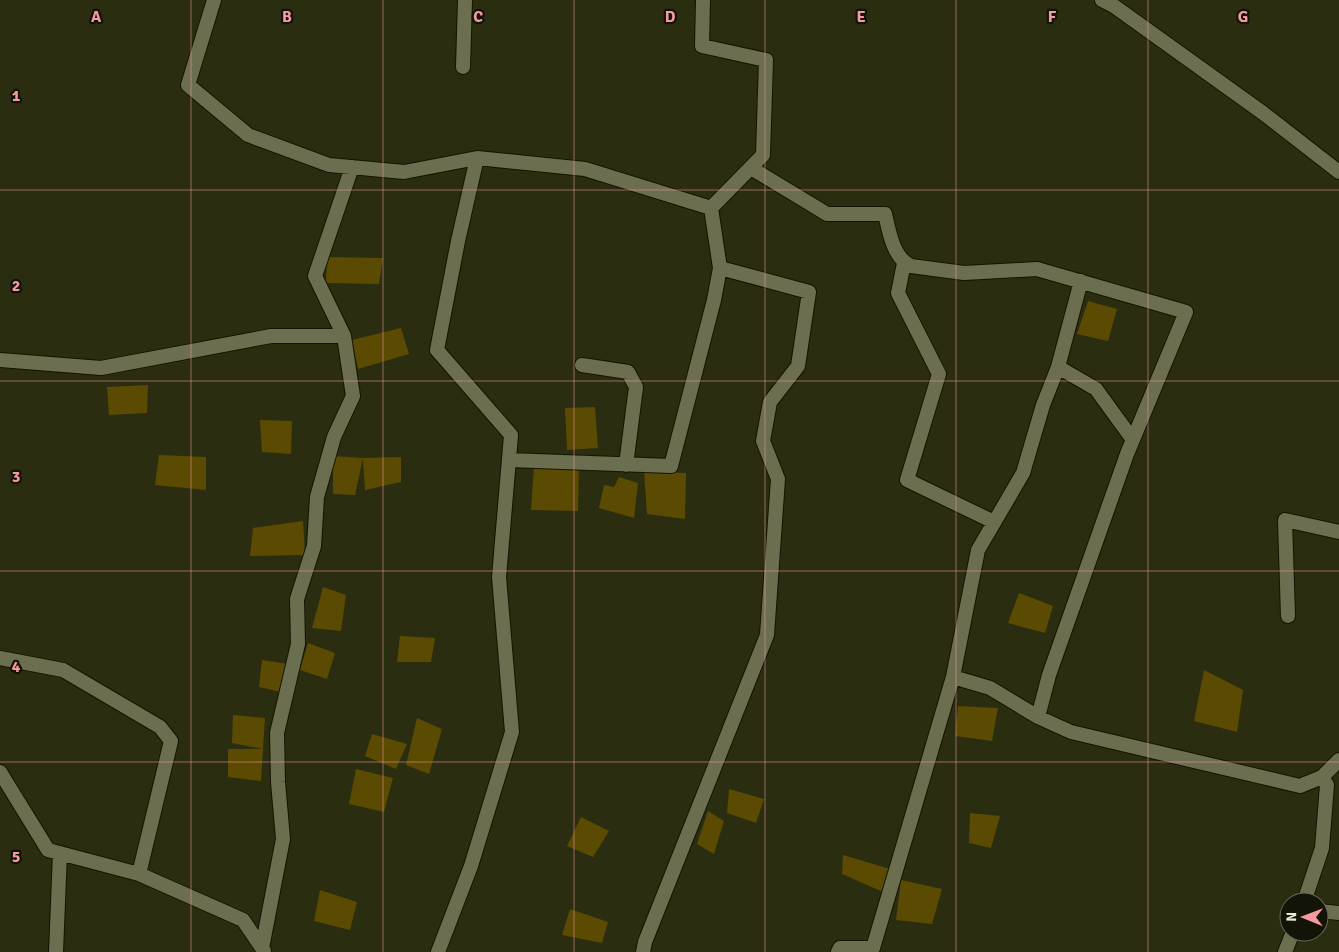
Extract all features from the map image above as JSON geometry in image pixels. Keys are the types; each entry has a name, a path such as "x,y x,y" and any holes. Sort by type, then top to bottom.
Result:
{"street":[{"path":"214,0 188,85 248,135 329,165 404,172 477,158 585,169 711,208"},
{"path":"463,67 466,0"},
{"path":"703,0 702,46 766,60 763,155 711,208"},
{"path":"1102,0 1114,6 1255,107 1339,172"},
{"path":"438,952 471,866 512,732 499,577 511,435 437,350 458,241 477,158"},
{"path":"263,950 283,839 278,782 277,733 298,644 297,599 314,546 317,497 334,437 353,396 344,336 315,276 352,167"},
{"path":"751,168 827,214 885,214 892,242 904,263 911,266 964,273 1037,268 1186,312 1133,440 1049,675 1038,717"},
{"path":"509,460 671,466 712,309 720,268 711,208"},
{"path":"904,263 898,293 939,374 906,480 994,522"},
{"path":"643,952 645,942 767,634 778,479 762,441 770,402 798,366 809,292 720,268"},
{"path":"838,952 840,948 874,948 953,678 978,550 1023,474 1043,405 1058,367 1081,281"},
{"path":"0,360 101,368 271,336 344,336"},
{"path":"582,365 628,372 636,387 626,465"},
{"path":"1058,367 1096,389 1133,440"},
{"path":"1288,616 1285,520 1339,532"},
{"path":"0,658 63,670 160,726 171,741 138,874"},
{"path":"953,678 990,688 1038,717 1071,732 1300,786 1322,777 1339,760"},
{"path":"0,772 48,850 138,874 243,920 263,950"},
{"path":"1307,892 1322,848 1327,785 1322,777"},
{"path":"56,952 60,853"}],"building":[{"path":"327,257 383,258 379,284 326,283"},
{"path":"1088,301 1117,309 1108,341 1077,334"},
{"path":"401,328 409,354 358,369 352,340"},
{"path":"148,385 147,413 109,415 107,387"},
{"path":"595,407 598,448 567,450 565,408"},
{"path":"260,420 292,421 291,454 262,452"},
{"path":"159,455 206,457 206,490 155,485"},
{"path":"333,456 363,458 355,495 333,494"},
{"path":"401,457 401,482 365,490 363,458"},
{"path":"534,465 579,465 578,511 531,510"},
{"path":"644,471 686,473 685,519 647,514"},
{"path":"619,477 638,483 634,518 599,508 604,485 614,487"},
{"path":"303,521 305,555 250,556 253,528"},
{"path":"323,587 346,595 341,631 312,628"},
{"path":"1019,593 1053,606 1045,633 1008,623"},
{"path":"400,636 435,638 431,662 397,662"},
{"path":"308,643 335,653 327,679 300,670"},
{"path":"262,660 288,664 285,693 259,687"},
{"path":"1204,670 1243,690 1237,732 1194,721"},
{"path":"958,706 998,708 992,741 955,736"},
{"path":"233,715 265,718 263,749 232,743"},
{"path":"417,718 442,729 429,774 406,765"},
{"path":"372,734 407,744 396,769 365,756"},
{"path":"228,749 263,749 261,781 228,777"},
{"path":"356,769 393,778 384,812 349,804"},
{"path":"729,789 764,799 756,823 727,813"},
{"path":"708,811 724,821 714,854 697,844"},
{"path":"970,813 1000,816 991,848 969,843"},
{"path":"581,817 609,831 593,857 567,846"},
{"path":"843,855 890,869 883,892 842,874"},
{"path":"901,880 942,889 932,924 896,920"},
{"path":"320,890 357,902 350,930 314,921"},
{"path":"570,909 608,922 602,943 562,935"}]}
